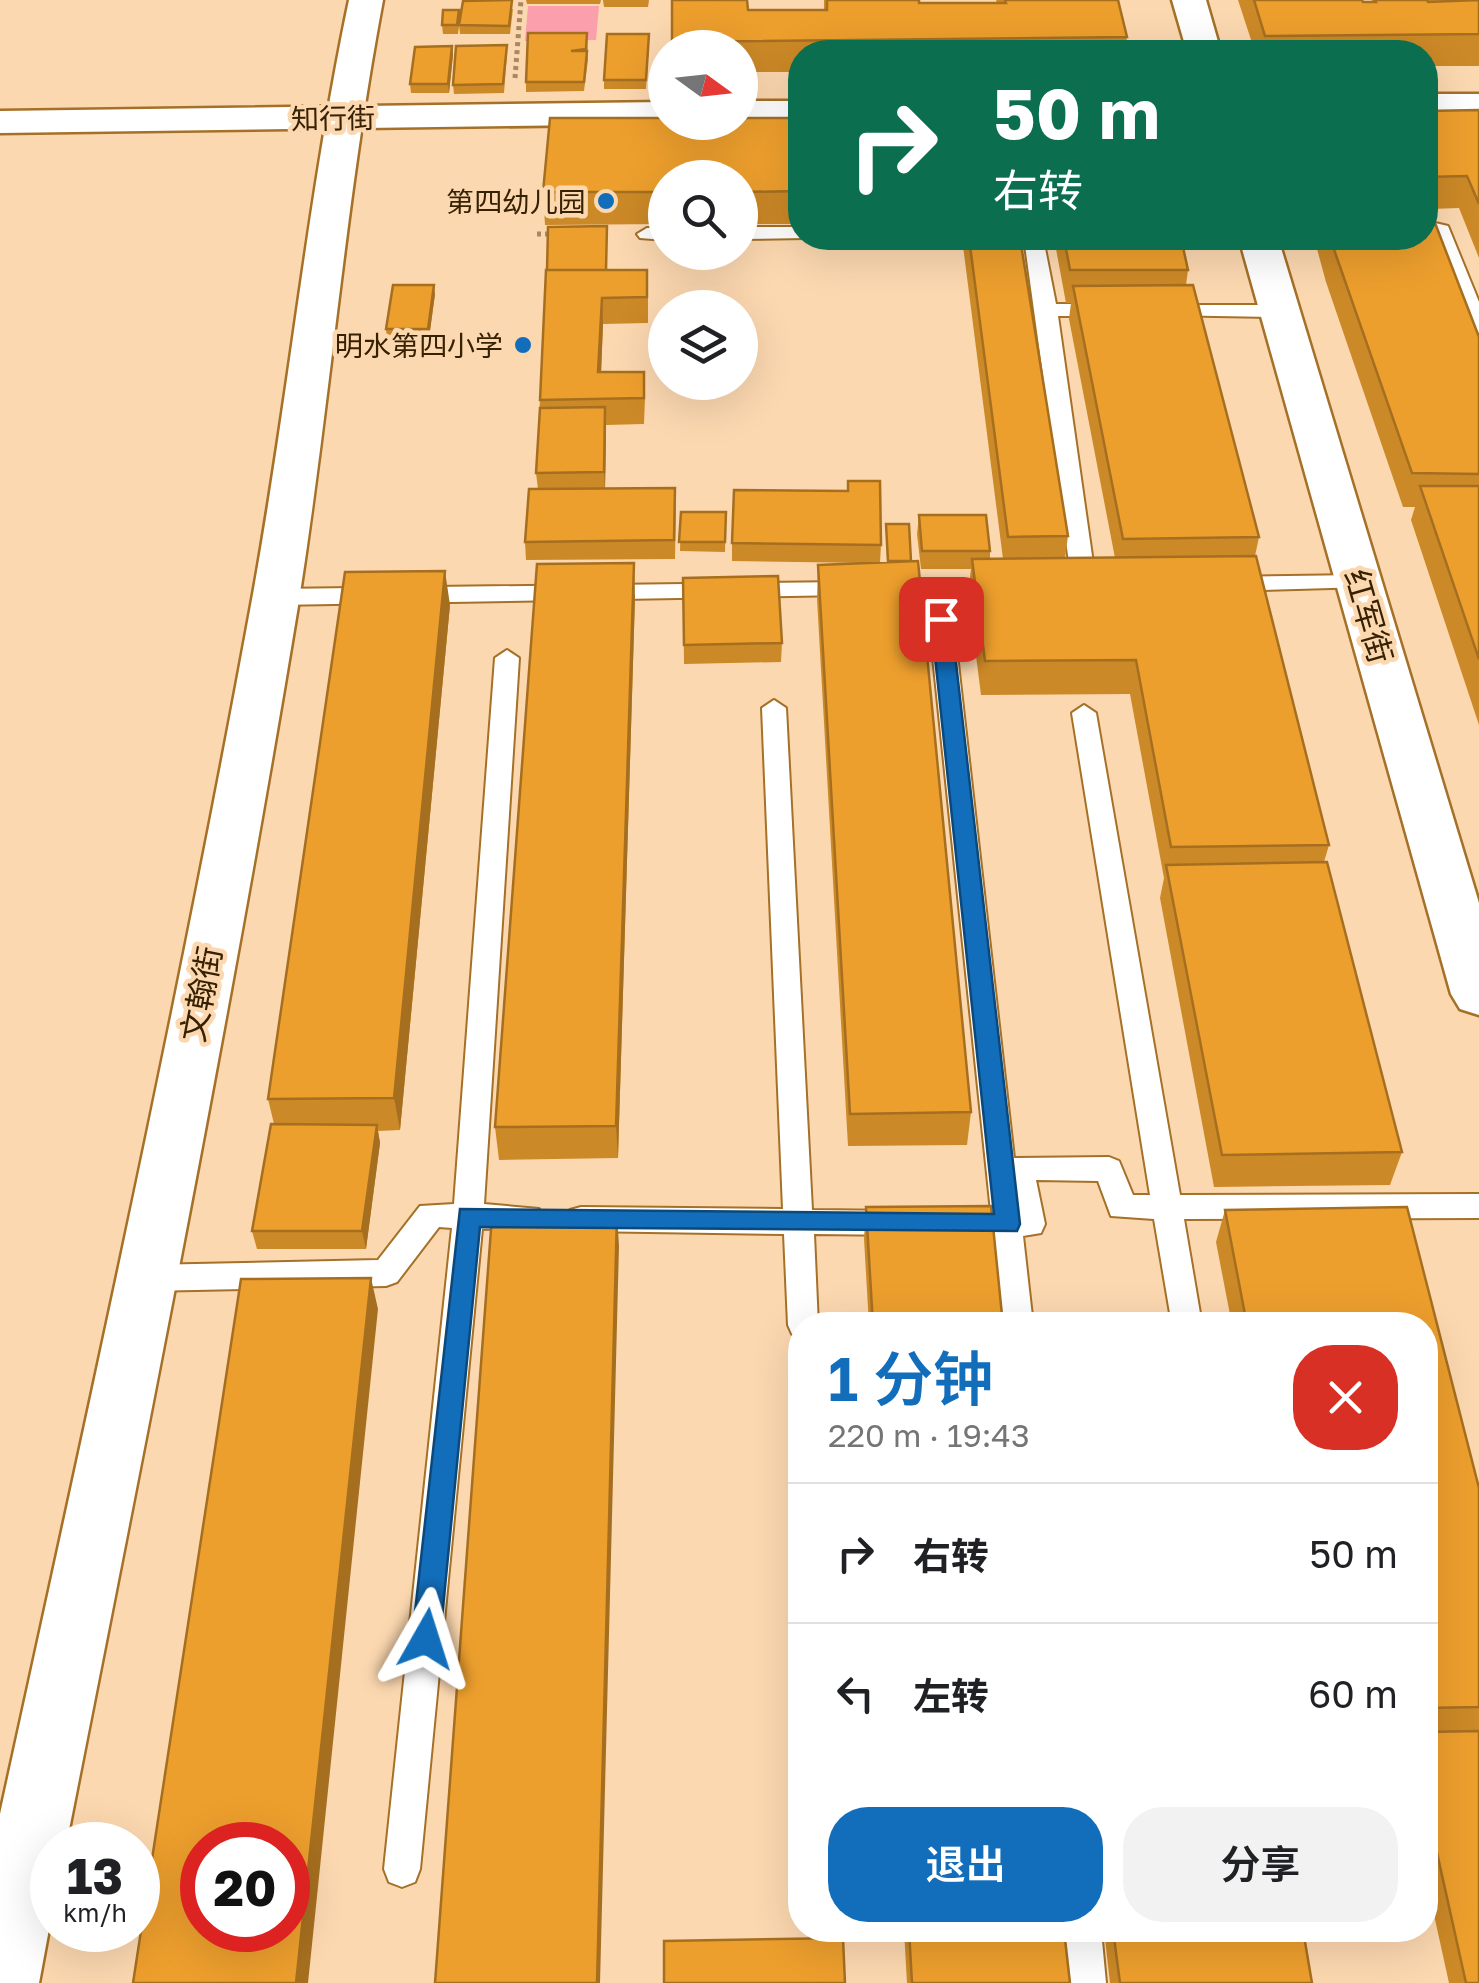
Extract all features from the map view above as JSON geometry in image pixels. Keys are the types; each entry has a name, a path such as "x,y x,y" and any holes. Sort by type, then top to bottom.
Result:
{"street":[{"name":"文翰街","path":"1,1983 147,1278 276,597 341,118 366,0"},
{"path":"1189,0 1201,40"},
{"path":"1438,106 1479,105"},
{"path":"758,112 788,112"},
{"name":"知行街","path":"0,122 648,113"},
{"name":"红军街","path":"1261,250 1479,994"}],"lane":[{"path":"1438,226 1479,326"},
{"path":"758,234 788,233"},
{"path":"1035,250 1047,310 1083,583"},
{"path":"1047,310 1279,311"},
{"path":"1201,584 1359,582"},
{"path":"276,597 1024,587"},
{"path":"941,619 1017,1312"},
{"path":"402,1870 468,1216 508,658"},
{"path":"774,708 802,1312"},
{"path":"1084,713 1184,1312"},
{"path":"147,1278 386,1274 431,1215 1030,1224 1019,1168 1109,1169 1122,1207 1479,1206"},
{"path":"1083,1942 1088,1983"}],"path":[{"path":"512,115 521,0"},
{"path":"538,234 556,234"}],"shaded area":[{"path":"528,6 599,6 596,40 525,41"}],"building":[{"path":"512,0 509,26 459,25 463,1"},
{"path":"672,0 747,0 748,10 827,10 827,0 1118,0 1127,37 788,40 758,41 758,30 672,30"},
{"path":"1254,0 1479,0 1479,34 1265,36"},
{"path":"443,10 459,10 457,25 442,25"},
{"path":"528,33 587,33 586,49 571,51 587,51 584,82 526,82"},
{"path":"607,34 648,34 646,80 604,80"},
{"path":"507,45 503,84 453,85 456,46"},
{"path":"452,46 448,84 410,84 415,47"},
{"path":"1479,110 1479,204 1467,176 1438,177 1438,111"},
{"path":"550,118 648,118 648,140 758,140 758,118 788,118 788,191 758,192 758,160 648,160 648,192 543,192"},
{"path":"607,226 606,270 547,270 548,227"},
{"path":"1438,231 1479,337 1479,474 1412,473 1334,250 1438,250"},
{"path":"971,250 1022,250 1068,536 1008,537"},
{"path":"1066,250 1184,250 1188,270 1070,270"},
{"path":"546,270 647,270 647,297 602,298 598,372 644,372 644,398 540,400"},
{"path":"393,285 434,285 428,329 386,329"},
{"path":"1193,285 1259,537 1123,539 1073,286"},
{"path":"605,407 604,472 536,473 540,408"},
{"path":"848,481 880,481 881,545 732,543 734,490 848,491"},
{"path":"1420,486 1479,486 1479,659"},
{"path":"675,488 674,540 525,542 529,489"},
{"path":"681,512 726,512 725,542 679,542"},
{"path":"919,515 986,515 990,551 922,551"},
{"path":"886,524 909,524 911,561 888,561"},
{"path":"1256,556 1329,845 1171,847 1136,660 985,661 972,559"},
{"path":"918,561 971,1112 850,1114 818,565"},
{"path":"634,563 616,1126 495,1127 537,564"},
{"path":"445,571 394,1098 268,1099 345,572"},
{"path":"778,576 782,643 684,645 683,578"},
{"path":"1327,862 1402,1152 1222,1155 1166,865"},
{"path":"271,1124 377,1125 362,1231 252,1231"},
{"path":"991,1206 1002,1312 872,1312 866,1207"},
{"path":"1407,1207 1434,1312 1245,1312 1225,1210"},
{"path":"617,1214 597,1983 435,1983 492,1216"},
{"path":"371,1278 310,1851 310,1822 180,1822 180,1952 299,1952 296,1983 133,1983 138,1952 160,1952 158,1822 241,1279"},
{"path":"1438,1328 1479,1488 1479,1707 1438,1708"},
{"path":"1479,1731 1479,1983 1466,1983 1438,1857 1438,1732"},
{"path":"664,1941 843,1942 845,1983 664,1983"},
{"path":"910,1942 1065,1942 1070,1983 912,1983"},
{"path":"1115,1942 1305,1942 1312,1983 1120,1983"}],"place":[{"name":"第四幼儿园","path":"606,201"},
{"name":"明水第四小学","path":"523,345"}],"route":[{"path":"426,1639 468,1216 771,1224 1008,1224 941,619"}]}
